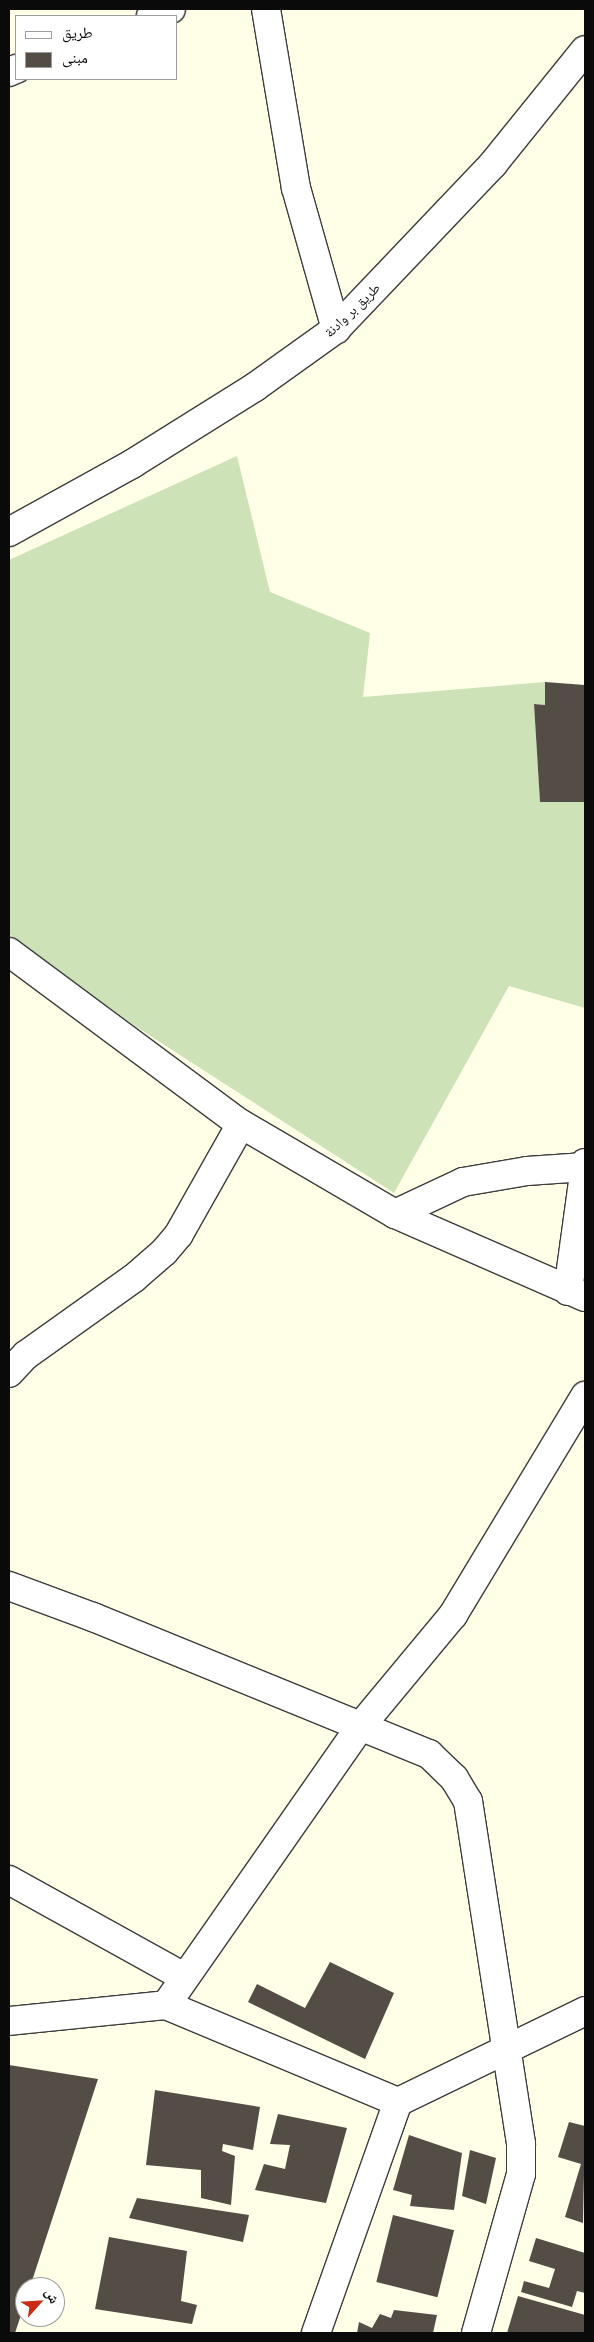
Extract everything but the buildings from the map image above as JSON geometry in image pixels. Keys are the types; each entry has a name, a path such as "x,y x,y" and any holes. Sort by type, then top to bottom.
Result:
{"street":[{"path":"154,15 171,9"},
{"path":"266,9 296,188 336,329"},
{"name":"طريق بر وادنة","path":"9,532 132,464 255,387 336,329 493,164 585,50"},
{"path":"9,952 241,1124 395,1214 576,1294 585,1165 527,1171 463,1182 395,1214"},
{"path":"9,1374 26,1355 134,1278 164,1252 179,1234 241,1124"},
{"path":"166,2005 360,1727 453,1615 585,1396"},
{"path":"9,1586 93,1617 429,1754 454,1778 468,1801 504,2049 521,2144 521,2174 476,2333"},
{"path":"9,1880 184,1977"},
{"path":"9,2021 166,2005 398,2102"},
{"path":"316,2333 398,2102 585,2011"}],"green space":[{"path":"237,456 270,592 370,633 363,697 545,682 545,705 534,704 540,802 585,802 585,1008 509,986 394,1193 135,1026 9,934 9,560"}]}
